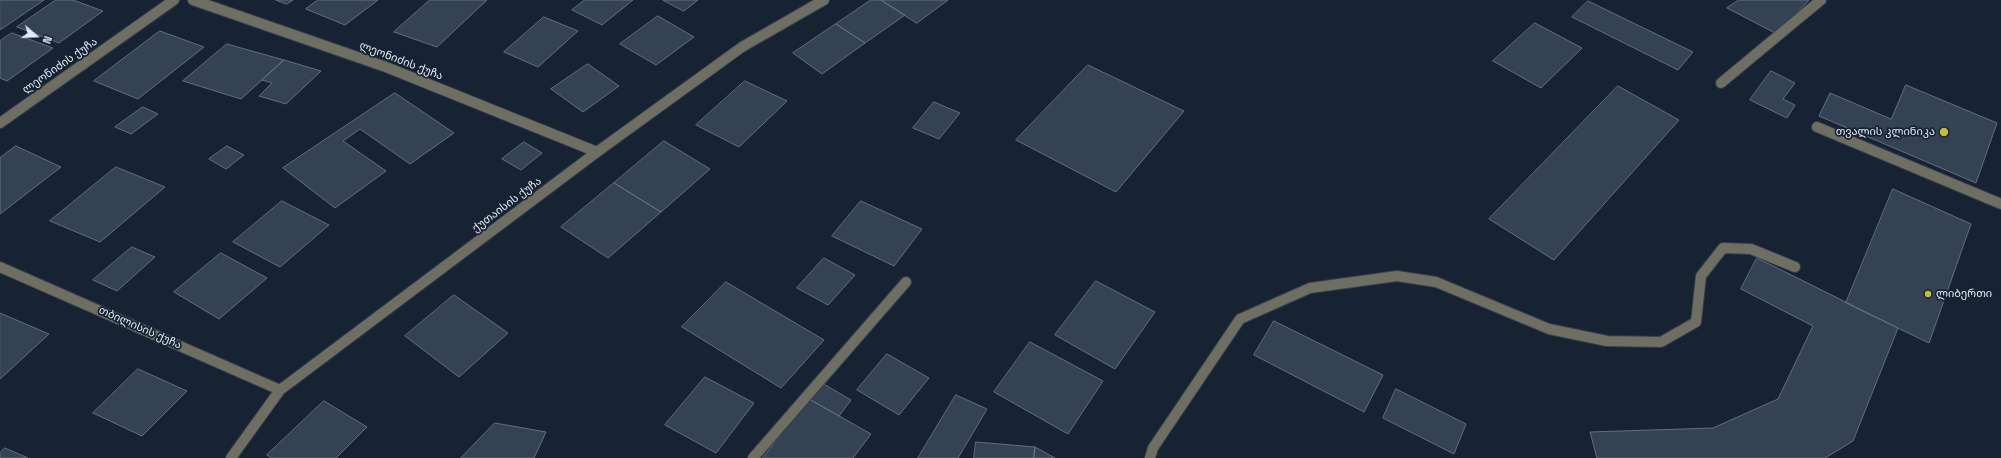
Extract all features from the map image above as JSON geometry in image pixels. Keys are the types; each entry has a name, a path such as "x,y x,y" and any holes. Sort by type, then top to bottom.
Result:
{"street":[{"name":"ლეონიძის ქუჩა","path":"0,124 174,0"},
{"name":"ლეონიძის ქუჩა","path":"193,0 386,67 596,152"},
{"name":"ქუთაისის ქუჩა","path":"231,458 280,390 596,152 742,47 824,0"},
{"path":"1721,83 1822,0"},
{"path":"1817,127 2001,204"},
{"path":"1150,458 1154,448 1240,319 1310,288 1397,276 1436,282 1549,329 1607,340 1662,342 1696,322 1701,276 1722,248 1751,250 1795,267"},
{"name":"თბილისის ქუჩა","path":"0,267 280,390"},
{"path":"753,458 906,282"}],"building":[{"path":"0,0 44,0 0,30"},
{"path":"56,0 73,0 103,11 59,43 17,27"},
{"path":"276,0 293,0 287,4"},
{"path":"318,0 378,0 345,25 306,9"},
{"path":"430,0 487,0 437,47 394,32"},
{"path":"585,0 633,0 602,25 572,10"},
{"path":"663,0 698,0 684,11"},
{"path":"871,0 881,0 905,15 865,43 836,24"},
{"path":"881,0 948,0 917,23"},
{"path":"1739,0 1809,0 1777,34 1727,8"},
{"path":"1588,1 1693,52 1678,70 1572,17"},
{"path":"658,16 694,37 656,65 620,44"},
{"path":"544,17 578,31 538,67 504,52"},
{"path":"1535,23 1582,48 1541,88 1493,61"},
{"path":"836,24 865,43 822,74 793,53"},
{"path":"160,31 204,47 138,99 94,81"},
{"path":"12,33 53,48 7,81 0,78 0,41"},
{"path":"227,44 284,60 241,99 183,81"},
{"path":"284,60 321,71 286,104 259,96 272,83 262,80"},
{"path":"588,64 619,86 583,112 551,89"},
{"path":"1088,65 1184,111 1116,192 1016,140"},
{"path":"1771,71 1795,83 1783,99 1795,105 1787,118 1750,100"},
{"path":"745,81 787,101 739,147 696,125"},
{"path":"1906,85 1997,123 1976,183 1819,116 1830,93 1891,119"},
{"path":"1618,86 1679,120 1554,260 1489,219"},
{"path":"395,93 454,133 410,164 360,129 343,141 386,171 335,208 283,168"},
{"path":"934,102 960,113 939,139 913,128"},
{"path":"143,107 158,114 131,134 115,127"},
{"path":"664,141 710,169 661,212 614,183"},
{"path":"524,142 542,153 521,170 502,159"},
{"path":"16,146 61,167 0,214 0,158"},
{"path":"227,146 244,155 226,169 209,159"},
{"path":"116,167 165,187 100,242 50,221"},
{"path":"614,183 661,212 608,258 561,227"},
{"path":"1893,189 1971,224 1929,343 1846,303"},
{"path":"282,201 329,225 280,267 233,242"},
{"path":"861,201 922,229 894,266 832,236"},
{"path":"132,247 155,257 117,291 93,280"},
{"path":"221,253 267,278 219,319 174,292"},
{"path":"824,258 855,275 828,305 797,288"},
{"path":"1757,258 1898,328 1853,441 1825,458 1597,458 1590,432 1713,428 1778,399 1813,326 1741,289"},
{"path":"1096,281 1155,312 1115,369 1055,335"},
{"path":"726,282 824,340 781,388 682,327"},
{"path":"454,295 508,333 459,377 405,336"},
{"path":"0,313 49,334 0,379"},
{"path":"1274,321 1383,375 1364,412 1254,355"},
{"path":"1030,342 1103,381 1068,434 994,392"},
{"path":"887,354 929,378 899,415 857,390"},
{"path":"138,369 187,391 142,436 93,413"},
{"path":"705,377 754,403 716,453 665,425"},
{"path":"822,383 851,400 839,416 809,399"},
{"path":"1396,389 1466,424 1454,454 1383,418"},
{"path":"956,395 987,409 958,458 918,458"},
{"path":"809,399 871,434 853,458 763,458"},
{"path":"324,401 367,427 336,458 272,458 267,455"},
{"path":"495,423 546,432 534,458 461,458"},
{"path":"976,442 1035,447 1034,458 974,458"},
{"path":"1035,447 1055,458 1034,458"},
{"path":"5,448 28,458 0,458 0,453"}],"place":[{"name":"თვალის კლინიკა","path":"1944,132"},
{"name":"ლიბერთი","path":"1928,294"}]}
